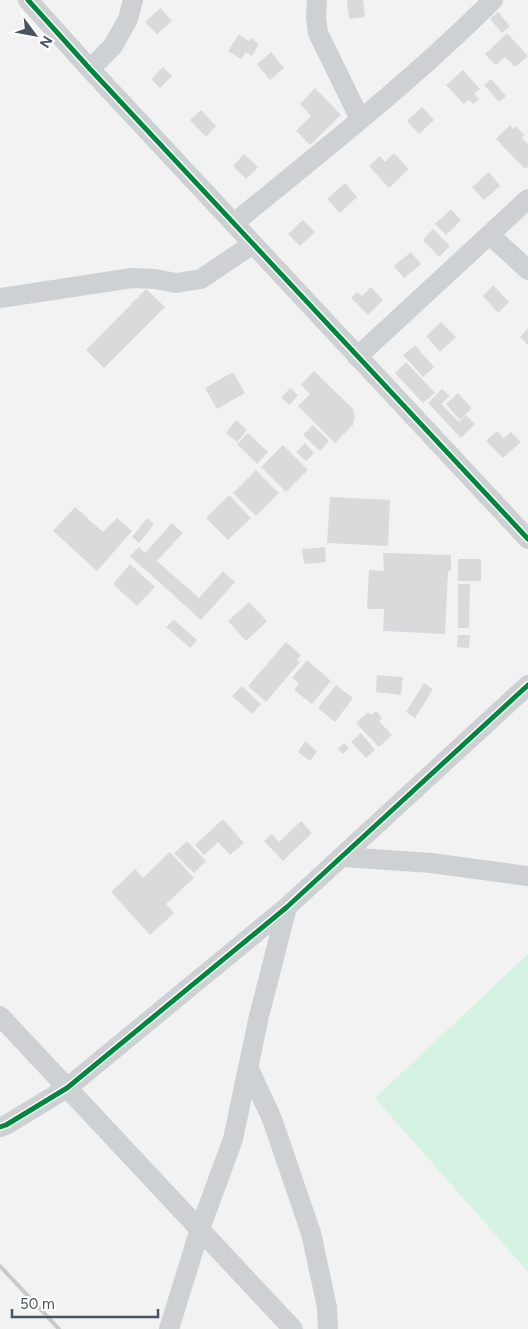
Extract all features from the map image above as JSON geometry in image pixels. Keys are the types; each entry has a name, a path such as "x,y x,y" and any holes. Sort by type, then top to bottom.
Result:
{"street":[{"path":"28,0 357,357 528,539"},
{"path":"90,69 113,46 128,19 133,0"},
{"path":"317,0 316,17 318,32 360,119"},
{"path":"234,223 460,33 493,0"},
{"path":"357,357 528,199"},
{"path":"490,235 528,270"},
{"path":"0,298 132,278 155,279 176,283 201,279 253,244"},
{"path":"0,1128 68,1088 287,907 528,685"},
{"path":"343,857 431,863 528,876"},
{"path":"169,1329 200,1229 233,1139 259,1016 287,907"},
{"path":"0,1016 293,1329"},
{"path":"248,1067 272,1119 311,1233 327,1307 328,1329"}],"green space":[{"path":"528,954 528,1272 375,1098"}],"building":[{"path":"347,0 363,0 365,17 349,19"},
{"path":"160,8 172,21 157,34 145,22"},
{"path":"498,12 510,26 502,33 490,19"},
{"path":"507,33 528,56 515,67 505,57 496,65 485,54"},
{"path":"239,34 248,41 251,38 259,44 252,56 246,52 241,59 228,51"},
{"path":"271,52 284,68 270,80 257,64"},
{"path":"163,67 172,76 160,88 151,79"},
{"path":"463,70 480,89 474,94 479,99 473,104 469,100 464,104 446,85"},
{"path":"491,79 506,96 499,102 484,85"},
{"path":"315,88 341,115 310,145 296,131 311,116 300,104"},
{"path":"422,107 434,120 419,134 407,121"},
{"path":"201,110 216,126 206,137 190,120"},
{"path":"510,125 513,129 516,126 524,135 522,138 528,144 528,166 525,169 496,139"},
{"path":"394,153 409,169 389,188 369,166 380,156 385,162"},
{"path":"244,154 258,167 246,179 233,166"},
{"path":"489,172 500,186 484,200 472,187"},
{"path":"345,183 357,197 340,213 327,199"},
{"path":"451,209 461,220 446,235 435,224"},
{"path":"303,220 315,232 300,246 288,234"},
{"path":"433,229 450,246 439,257 423,240"},
{"path":"411,252 421,264 404,278 394,266"},
{"path":"493,285 509,302 498,313 483,296"},
{"path":"371,287 383,300 368,315 351,298 357,292 362,296"},
{"path":"146,289 165,307 104,368 86,350"},
{"path":"441,322 456,337 440,352 426,336"},
{"path":"528,328 528,345 520,337"},
{"path":"415,345 434,367 423,377 403,355"},
{"path":"406,362 435,393 423,403 395,373"},
{"path":"314,371 353,409 355,417 353,425 335,443 298,406 310,394 301,385"},
{"path":"233,372 245,393 217,409 205,388"},
{"path":"290,388 298,395 290,405 281,398"},
{"path":"442,389 450,396 441,404 459,422 466,415 475,424 461,438 428,403"},
{"path":"458,393 472,408 460,420 446,404"},
{"path":"236,420 247,430 237,442 226,433"},
{"path":"313,425 329,441 320,451 303,435"},
{"path":"497,431 504,438 511,432 521,442 503,458 486,441"},
{"path":"248,433 268,452 257,464 237,444"},
{"path":"305,443 314,453 306,461 296,452"},
{"path":"283,445 308,470 286,492 261,467"},
{"path":"256,470 279,493 256,516 233,493"},
{"path":"229,495 251,518 228,540 206,518"},
{"path":"330,497 390,500 388,546 327,543"},
{"path":"75,507 103,532 117,518 132,531 97,571 53,531"},
{"path":"147,518 154,524 139,543 132,537"},
{"path":"172,523 183,533 157,561 199,598 223,571 235,582 201,620 130,556 139,547 145,553"},
{"path":"325,547 326,562 304,564 302,549"},
{"path":"383,553 451,555 451,571 448,571 445,634 383,631 384,609 367,609 369,570 384,571"},
{"path":"458,559 481,559 481,581 458,581"},
{"path":"130,564 155,587 137,606 113,584"},
{"path":"458,584 470,584 469,628 458,628"},
{"path":"249,602 267,621 246,641 228,621"},
{"path":"174,620 197,640 190,648 166,627"},
{"path":"458,635 470,635 469,648 457,647"},
{"path":"286,642 301,655 297,660 300,662 266,702 248,686"},
{"path":"307,660 331,681 312,704 294,690 299,684 292,678"},
{"path":"377,675 403,677 401,695 376,692"},
{"path":"424,683 433,689 415,718 406,712"},
{"path":"336,685 353,698 335,722 318,708"},
{"path":"242,686 261,704 252,714 232,696"},
{"path":"376,711 382,718 379,721 392,735 379,747 356,723 368,712 371,715"},
{"path":"361,733 375,750 366,758 351,742"},
{"path":"305,741 317,751 310,761 298,752"},
{"path":"344,743 349,748 343,754 338,749"},
{"path":"223,819 244,843 230,855 218,842 204,855 195,845"},
{"path":"301,821 312,833 283,861 264,841 272,834 279,842"},
{"path":"187,841 206,861 194,873 174,853"},
{"path":"170,852 194,878 166,904 174,913 150,935 111,892 135,869 143,878"}],"railway":[{"path":"0,1266 59,1329"}],"cycle path":[{"path":"28,0 528,539"},
{"path":"0,1127 67,1088 287,907 528,685"}]}
